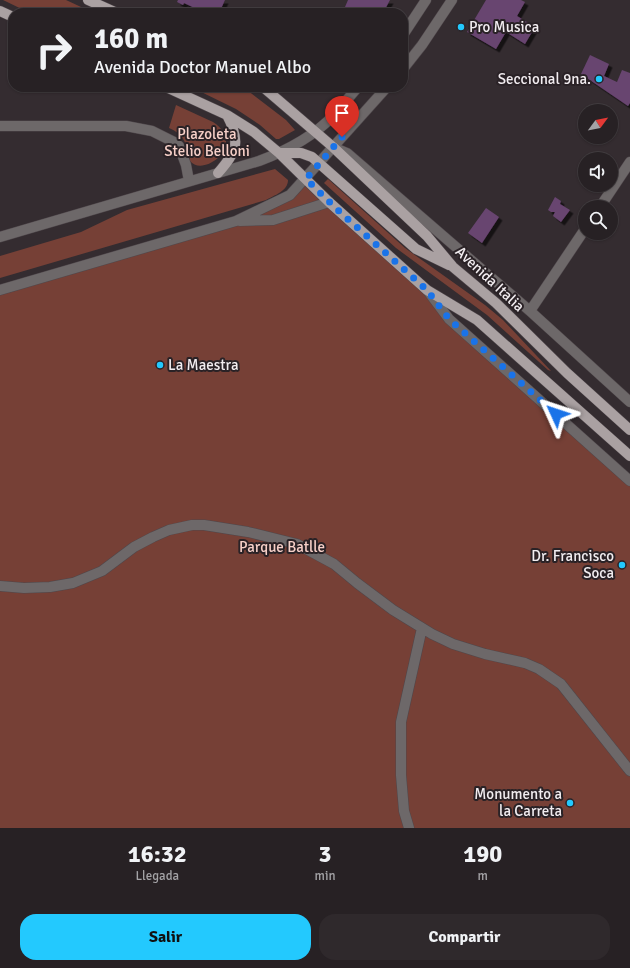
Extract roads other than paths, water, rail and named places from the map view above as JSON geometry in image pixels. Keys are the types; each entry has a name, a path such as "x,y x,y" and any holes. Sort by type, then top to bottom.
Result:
{"main road":[{"path":"88,0 106,8"},
{"path":"177,92 227,115 254,132 279,153 329,202 427,290 477,320 630,456"},
{"name":"Avenida Italia","path":"269,92 315,131 427,236 453,267 496,303 567,373 630,430"},
{"path":"218,173 230,159 234,150 234,128 227,115"},
{"path":"279,153 301,153 312,157 416,249 453,267"}],"street":[{"path":"408,27 426,0"},
{"path":"408,63 422,45 452,0"},
{"path":"0,237 260,161 279,153 315,131 333,116 354,92"},
{"path":"0,290 236,221 290,195 306,179 332,147 382,92"},
{"path":"0,126 126,126 152,131 179,146 186,165 189,181"},
{"name":"Avenida Italia","path":"332,147 347,153 530,311 630,402"},
{"path":"605,200 630,162"},
{"path":"236,221 273,220 329,202"},
{"path":"530,311 578,239"},
{"path":"427,290 449,319 630,480"},
{"path":"0,586 24,588 50,587 73,583 102,571 134,547 153,537 169,530 192,525 204,525 248,532 297,544 334,564 393,610 422,628 453,644 485,654 520,662 539,669 561,684 630,771"},
{"path":"408,828 404,810 401,775 401,722 422,628"}],"place":[{"name":"Pro Musica","path":"461,27"},
{"name":"Seccional 9na.","path":"599,79"},
{"name":"La Maestra","path":"160,365"},
{"name":"Dr. Francisco Soca","path":"622,565"},
{"name":"Monumento a la Carreta","path":"570,803"}],"park label":[{"name":"Plazoleta Stelio Belloni","path":"207,142"},
{"name":"Parque Batlle","path":"282,547"}]}
